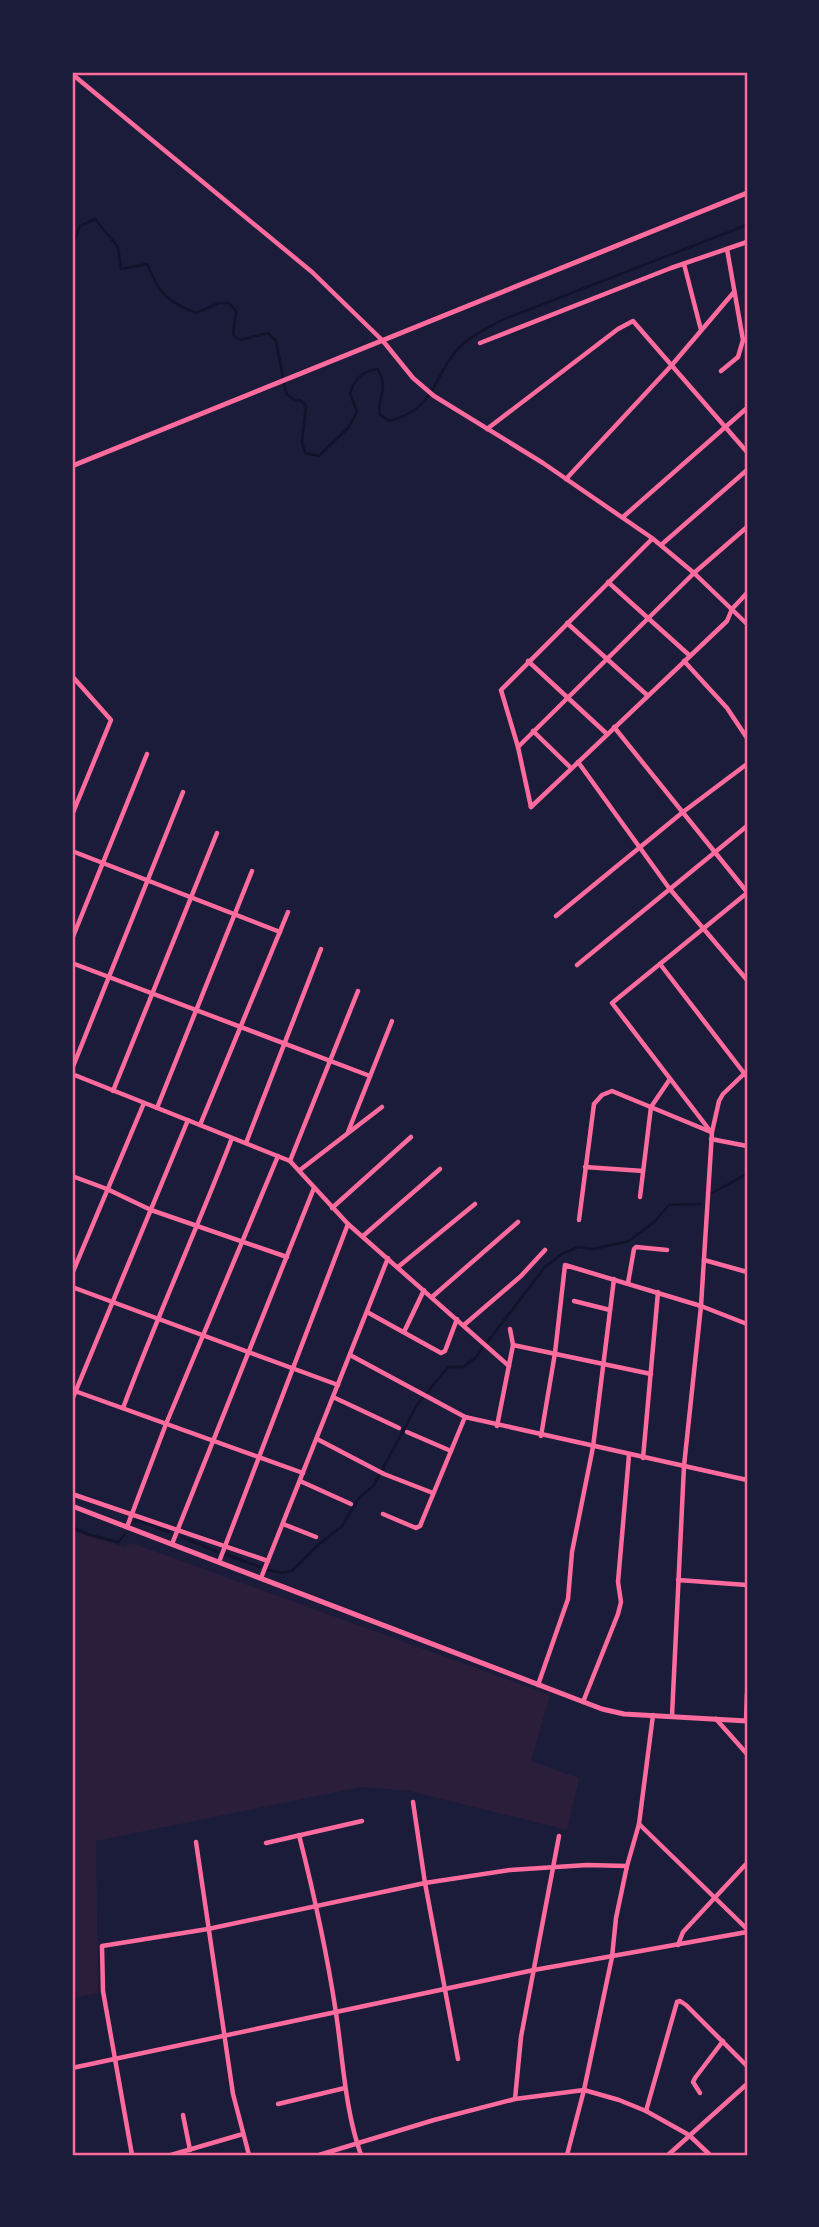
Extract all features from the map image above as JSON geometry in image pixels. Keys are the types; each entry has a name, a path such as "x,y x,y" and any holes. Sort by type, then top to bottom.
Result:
{"main road":[{"path":"72,466 747,193"},
{"path":"73,1507 583,1702 624,1714 747,1721"}],"street":[{"path":"72,74 312,272 383,341 413,378 435,397 566,479 652,538 694,573 747,624"},
{"path":"480,343 684,263 747,242"},
{"path":"720,371 738,357 743,340 727,249"},
{"path":"684,263 701,331"},
{"path":"566,479 671,366 734,292"},
{"path":"487,429 618,329 633,321 747,453"},
{"path":"623,517 747,408"},
{"path":"661,545 747,470"},
{"path":"518,747 694,573 747,527"},
{"path":"652,538 501,690 518,747 531,807 727,621 732,609 747,593"},
{"path":"608,582 689,655"},
{"path":"567,622 647,695"},
{"path":"528,661 607,734"},
{"path":"684,661 727,708 747,738"},
{"path":"72,676 111,720 72,815"},
{"path":"614,727 747,892 612,1003 712,1132"},
{"path":"533,731 571,768"},
{"path":"72,940 147,754"},
{"path":"578,762 669,888 747,980"},
{"path":"556,916 747,764"},
{"path":"183,792 107,977 72,1072 290,1161 348,1224 509,1366"},
{"path":"577,965 747,826"},
{"path":"113,1091 217,833"},
{"path":"72,851 280,932"},
{"path":"157,1108 252,871"},
{"path":"200,1125 288,912"},
{"path":"246,1143 321,949"},
{"path":"72,963 370,1076"},
{"path":"660,964 746,1074 723,1094 719,1101 711,1139 701,1306 684,1466 672,1716"},
{"path":"290,1161 358,991"},
{"path":"348,1132 392,1021"},
{"path":"640,1197 650,1107 670,1079"},
{"path":"579,1220 594,1104 602,1095 612,1091 712,1132"},
{"path":"72,1274 144,1103"},
{"path":"300,1170 382,1107"},
{"path":"72,1400 73,1391 188,1120"},
{"path":"332,1208 411,1137"},
{"path":"122,1408 232,1138"},
{"path":"711,1139 747,1146"},
{"path":"127,1527 166,1424 278,1156"},
{"path":"585,1167 643,1171"},
{"path":"363,1236 440,1169"},
{"path":"72,1175 151,1210 287,1257"},
{"path":"172,1544 314,1188"},
{"path":"398,1267 475,1204"},
{"path":"432,1297 519,1222"},
{"path":"219,1562 348,1224"},
{"path":"628,1283 636,1247 667,1250"},
{"path":"464,1325 521,1276 545,1250"},
{"path":"261,1578 388,1258"},
{"path":"704,1260 747,1272"},
{"path":"541,1436 555,1353 565,1265 658,1292 747,1324"},
{"path":"538,1685 566,1608 572,1552 593,1447 614,1279"},
{"path":"72,1287 338,1385"},
{"path":"404,1332 424,1290"},
{"path":"643,1458 658,1292"},
{"path":"574,1301 610,1310"},
{"path":"367,1312 441,1353 445,1351 457,1319"},
{"path":"497,1426 513,1345 510,1329"},
{"path":"513,1345 651,1374"},
{"path":"350,1355 465,1417 747,1480"},
{"path":"73,1391 303,1473"},
{"path":"333,1397 399,1428"},
{"path":"383,1514 418,1528 421,1525 465,1417"},
{"path":"407,1432 451,1451"},
{"path":"317,1438 384,1474 433,1493"},
{"path":"583,1702 621,1602 618,1582 629,1455"},
{"path":"300,1481 351,1504"},
{"path":"72,1494 268,1561"},
{"path":"73,1507 78,1496"},
{"path":"283,1524 316,1537"},
{"path":"678,1580 747,1585"},
{"path":"747,1693 747,1721"},
{"path":"567,2155 584,2090 612,1957 627,1866 639,1824 653,1715"},
{"path":"716,1718 720,1727 747,1754"},
{"path":"413,1802 425,1883 458,2059"},
{"path":"266,1843 362,1821"},
{"path":"639,1824 717,1898 747,1931"},
{"path":"299,1835 316,1904 335,2011 345,2088 360,2155"},
{"path":"515,2099 521,2037 559,1836"},
{"path":"196,1842 233,2094 249,2155"},
{"path":"678,1945 683,1932 747,1863"},
{"path":"132,2155 103,1991 102,1946 208,1928 425,1883 510,1870 627,1866"},
{"path":"72,2068 534,1970 747,1931"},
{"path":"646,2111 677,2002 686,2005 747,2066"},
{"path":"700,2093 693,2082 723,2041"},
{"path":"668,2155 747,2084"},
{"path":"278,2104 345,2088"},
{"path":"319,2155 515,2099 584,2090 646,2111 689,2135 710,2155"},
{"path":"183,2115 190,2150"},
{"path":"171,2155 243,2134"}],"shaded area":[{"path":"72,1531 125,1547 132,1543 550,1695 531,1761 579,1778 567,1830 410,1791 361,1787 96,1841 98,1993 72,1998"}],"waterway":[{"path":"72,246 80,226 95,219 118,247 121,269 147,264 164,295 196,313 219,303 229,303 236,311 233,335 240,340 268,333 276,341 286,393 306,406 302,442 305,453 319,456 348,428 357,412 350,393 357,379 368,371 378,369 383,384 380,415 389,421 404,416 424,402 456,351 484,330 502,320 747,225"},
{"path":"712,1193 747,1174"},
{"path":"268,1570 282,1573 292,1571 342,1526 359,1498 374,1485 417,1405 448,1367 463,1367 475,1358 545,1267 562,1254 578,1247 593,1249 629,1241 654,1222 669,1205 700,1204"},
{"path":"135,1522 137,1520 169,1532"},
{"path":"72,1527 118,1542 125,1534"},
{"path":"182,1537 218,1552"},
{"path":"225,1554 260,1567"}]}
